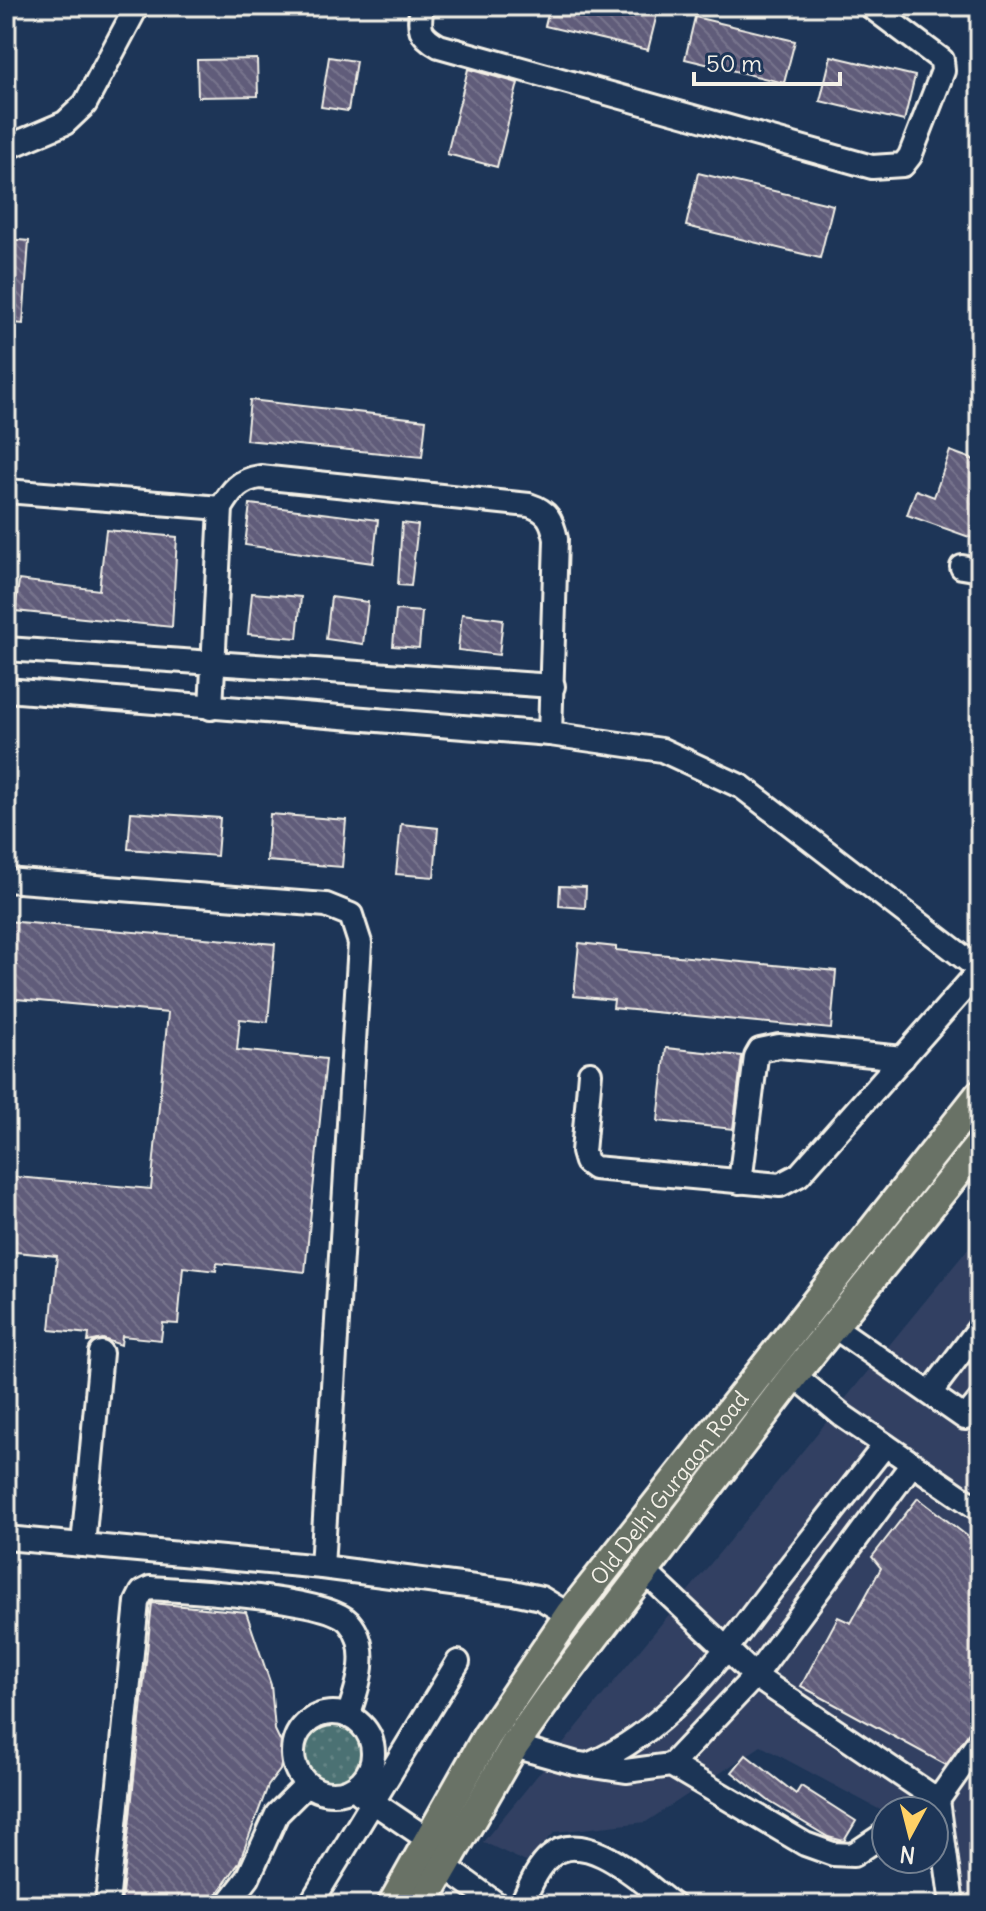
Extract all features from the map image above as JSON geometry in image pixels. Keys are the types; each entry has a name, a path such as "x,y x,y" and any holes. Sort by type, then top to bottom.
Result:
{"main road":[{"name":"Old Delhi Gurgaon Road","path":"392,1905 487,1736 569,1615 980,1094"},
{"name":"Old Delhi Gurgaon Road","path":"422,1905 514,1746 550,1695 794,1375 976,1158"},
{"path":"526,1679 550,1695"}],"street":[{"path":"6,148 65,123 85,104 137,6"},
{"path":"422,6 418,27 423,38 439,46 774,142 872,167 891,168 903,165 910,156 943,71 942,60 870,6"},
{"path":"211,708 221,508 232,490 245,479 260,477 529,505 544,510 553,522 556,539 550,734"},
{"path":"6,491 221,508"},
{"path":"6,649 213,666 553,686"},
{"path":"6,690 550,734 662,750 742,787 980,970 799,1175 780,1185 606,1171 586,1162 583,1152 590,1073"},
{"path":"6,880 326,905 351,915 360,943 322,1567"},
{"path":"740,1182 756,1057 760,1050 779,1046 903,1058"},
{"path":"833,1326 973,1423 980,1400"},
{"path":"931,1392 980,1327"},
{"path":"83,1545 101,1353"},
{"path":"794,1375 885,1445 980,1510"},
{"path":"590,1764 624,1749 680,1702 727,1647 885,1445"},
{"path":"671,1765 755,1676 912,1464"},
{"path":"6,1538 322,1567 529,1595 569,1615"},
{"path":"644,1571 755,1676 916,1795"},
{"path":"107,1905 137,1602 142,1592 150,1588 246,1596 335,1611 355,1631 361,1648 359,1685 348,1716"},
{"path":"310,1905 458,1662"},
{"path":"332,1713 361,1723 373,1750 365,1778 353,1788 338,1792 322,1791 307,1784 293,1758 294,1741 303,1726 316,1716 332,1713"},
{"path":"937,1795 980,1740"},
{"path":"514,1746 626,1771 671,1765 805,1844 833,1854 853,1855 870,1844"},
{"path":"227,1905 248,1878 277,1814 307,1784"},
{"path":"353,1788 429,1840"},
{"path":"521,1905 547,1859 559,1850 572,1847 603,1854 673,1905"},
{"path":"443,1865 498,1905"},
{"path":"945,1875 952,1905"}],"shaded area":[{"path":"980,1234 980,1905 960,1905 950,1869 950,1795 870,1795 870,1804 761,1746 646,1822 555,1832 526,1862 483,1842"}],"green space":[{"path":"334,1718 354,1724 364,1734 370,1754 364,1774 354,1784 334,1790 314,1784 304,1774 298,1754 304,1734 314,1724"}],"building":[{"path":"550,6 659,6 648,50 545,26"},
{"path":"695,17 795,41 784,83 685,59"},
{"path":"831,56 915,76 904,121 820,101"},
{"path":"329,57 356,61 348,111 321,107"},
{"path":"257,59 258,96 198,97 197,60"},
{"path":"468,69 518,83 497,167 447,154"},
{"path":"698,173 833,205 820,258 686,226"},
{"path":"6,239 29,241 23,324 6,322"},
{"path":"250,400 426,420 422,457 246,440"},
{"path":"950,451 980,462 980,531 975,529 972,538 907,515 916,490 934,497"},
{"path":"250,504 378,520 373,563 245,545"},
{"path":"402,523 418,525 411,586 398,585"},
{"path":"106,530 177,537 172,627 15,611 19,580 99,590"},
{"path":"252,593 301,597 297,638 248,634"},
{"path":"331,597 368,602 363,644 326,639"},
{"path":"396,610 422,612 419,648 393,646"},
{"path":"462,614 503,619 499,655 458,650"},
{"path":"131,812 220,818 217,856 128,849"},
{"path":"270,814 346,820 342,867 267,861"},
{"path":"401,824 438,828 434,877 396,874"},
{"path":"560,886 586,887 585,908 559,906"},
{"path":"6,921 275,944 268,1022 240,1019 237,1050 326,1059 305,1272 217,1263 216,1271 183,1267 178,1324 163,1323 161,1340 122,1336 121,1345 103,1339 88,1342 89,1334 50,1330 57,1256 6,1251 6,1176 151,1189 168,1013 6,998"},
{"path":"579,943 616,947 616,950 836,971 831,1029 613,1008 614,1000 574,996"},
{"path":"666,1048 742,1056 733,1129 658,1121"},
{"path":"918,1498 980,1546 980,1717 946,1765 801,1686 838,1617 851,1623 881,1568 872,1557"},
{"path":"152,1603 246,1612 271,1685 275,1730 284,1749 280,1770 268,1786 239,1863 209,1905 121,1905"},
{"path":"746,1755 796,1794 801,1786 856,1821 844,1841 828,1837 770,1802 732,1772"}]}
